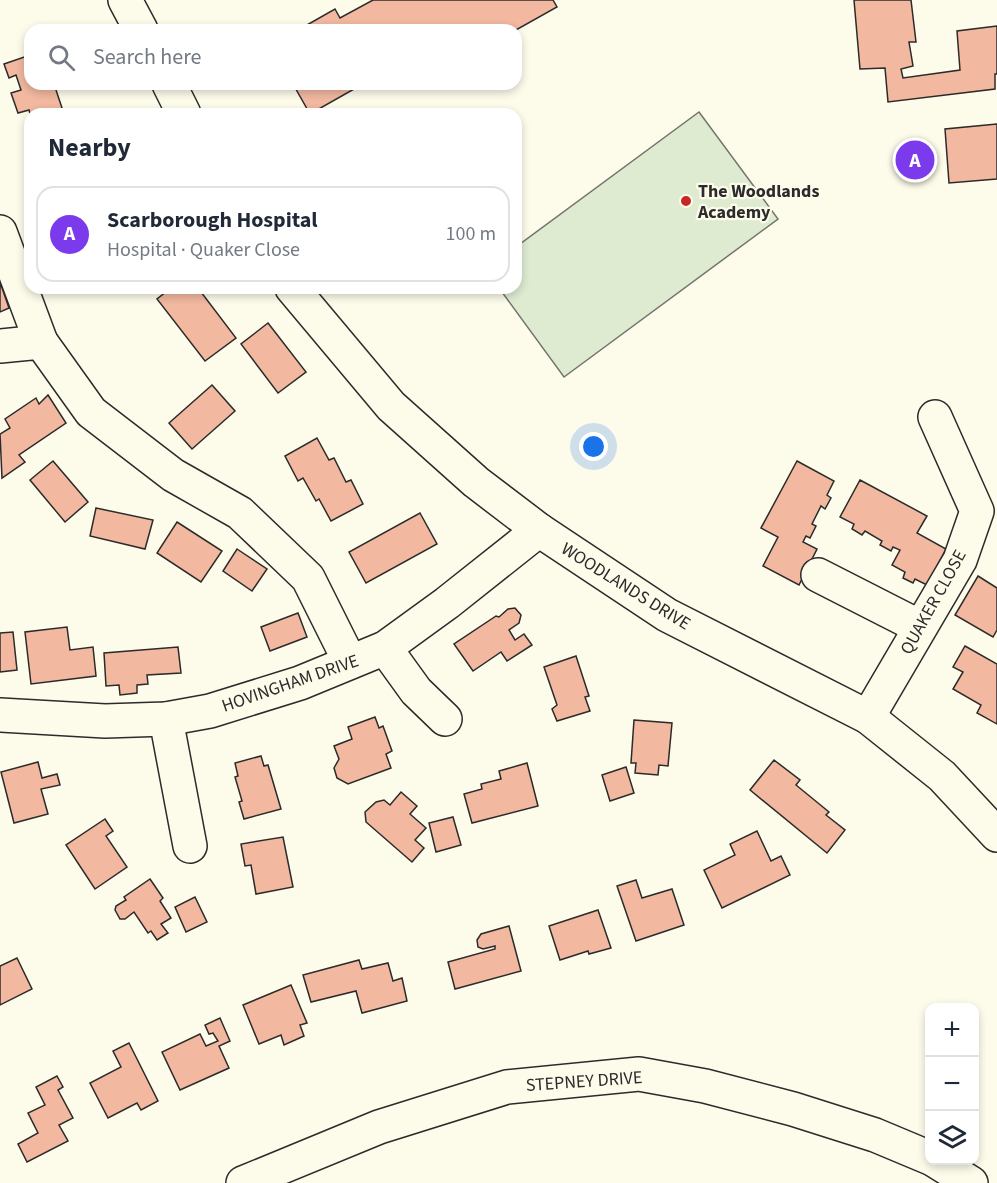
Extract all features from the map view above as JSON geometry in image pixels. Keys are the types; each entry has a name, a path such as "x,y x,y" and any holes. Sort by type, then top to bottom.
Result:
{"street":[{"path":"125,0 138,24"},
{"path":"172,90 181,108"},
{"path":"0,232 41,342 91,412 173,475 240,513 308,578 350,662"},
{"name":"WOODLANDS DRIVE","path":"297,294 391,406 476,482 539,530 667,615 868,717 942,776 997,835"},
{"path":"0,346 41,342"},
{"name":"QUAKER CLOSE","path":"868,717 960,560 977,511 935,417"},
{"name":"HOVINGHAM DRIVE","path":"0,715 105,721 166,719 210,711 300,683 385,648 447,603 539,530"},
{"path":"818,575 920,627"},
{"path":"385,648 416,691 445,719"},
{"path":"166,719 189,846"},
{"name":"STEPNEY DRIVE","path":"243,1183 379,1127 507,1088 639,1074 705,1086 792,1109 875,1135 925,1156"},
{"path":"941,1165 971,1183"}],"green space":[{"path":"699,112 778,219 564,377 503,294 522,294 522,243"}],"building":[{"path":"373,0 553,0 557,7 522,27 522,24 309,24 335,9 340,18"},
{"path":"854,0 911,0 916,42 909,42 913,66 901,69 903,78 960,70 957,31 997,26 995,89 888,102 885,68 860,69"},
{"path":"24,57 24,90 56,90 62,108 24,108 24,111 18,113 11,93 21,90 16,75 9,78 4,64"},
{"path":"296,90 352,90 321,108 307,108"},
{"path":"997,124 997,179 949,183 945,129"},
{"path":"0,282 9,308 0,312"},
{"path":"163,294 203,294 236,338 205,361 157,299"},
{"path":"268,323 306,372 278,393 241,344"},
{"path":"212,385 235,411 192,449 169,423"},
{"path":"48,395 66,423 19,455 25,462 2,478 0,434 10,428 5,419 36,398 39,404"},
{"path":"317,438 329,460 334,458 346,482 351,480 363,504 331,521 319,499 316,501 303,478 298,481 285,456"},
{"path":"53,461 88,502 65,522 30,480"},
{"path":"797,461 834,481 827,495 831,498 825,509 821,506 812,524 816,526 810,538 806,536 803,542 817,549 799,585 763,566 778,537 761,528"},
{"path":"860,480 927,516 917,533 946,549 927,585 915,579 913,583 903,578 905,572 892,565 900,550 893,547 891,551 880,545 882,541 865,531 862,535 852,529 854,524 840,517"},
{"path":"96,508 153,520 145,549 90,536"},
{"path":"420,513 437,544 366,583 349,552"},
{"path":"177,522 222,551 201,582 157,553"},
{"path":"237,549 267,569 252,591 223,571"},
{"path":"978,576 997,588 997,630 993,637 955,615"},
{"path":"515,608 521,615 519,623 509,630 515,640 524,634 532,645 507,661 501,652 473,671 454,644 496,616 499,617 508,609"},
{"path":"298,613 307,637 270,651 261,627"},
{"path":"67,627 70,650 93,647 96,676 31,684 25,632"},
{"path":"13,632 17,670 0,672 0,633"},
{"path":"965,646 997,664 997,724 977,713 981,705 953,689 963,672 953,667"},
{"path":"178,647 181,673 147,675 148,684 137,685 137,693 120,695 119,685 106,686 104,653"},
{"path":"576,656 589,696 585,697 590,711 557,721 552,709 557,705 544,667"},
{"path":"375,717 379,728 383,726 392,751 386,754 391,768 348,784 337,778 334,768 339,759 334,746 352,739 348,727"},
{"path":"634,720 672,723 668,766 659,765 658,775 635,773 636,763 631,763"},
{"path":"261,756 264,766 268,765 281,809 244,819 239,802 242,801 235,777 238,776 235,763"},
{"path":"774,760 800,780 796,785 829,812 826,815 845,830 827,853 750,790"},
{"path":"38,762 42,778 57,774 60,785 41,789 48,814 14,823 1,772"},
{"path":"527,763 538,806 472,823 464,794 482,789 481,784 501,779 499,771"},
{"path":"626,767 634,793 610,801 602,775"},
{"path":"401,792 417,806 410,814 426,828 415,840 424,848 412,862 366,822 365,812 376,802 384,800 390,805"},
{"path":"453,817 461,845 436,852 429,823"},
{"path":"105,819 113,831 106,836 127,867 95,889 66,845"},
{"path":"757,831 771,861 781,856 790,875 722,908 704,870 735,855 730,844"},
{"path":"283,837 293,887 256,894 251,865 245,866 241,844"},
{"path":"150,879 163,898 160,901 171,918 161,924 168,933 157,940 151,931 148,933 134,912 125,919 120,919 115,910 116,906 126,900 124,897"},
{"path":"636,880 642,898 672,889 684,925 636,941 617,886"},
{"path":"195,897 207,922 186,932 175,907"},
{"path":"598,910 611,948 589,954 588,951 560,960 549,926"},
{"path":"509,926 521,971 455,989 448,962 495,949 495,946 483,949 478,947 477,940 481,934"},
{"path":"17,958 32,989 0,1005 0,966"},
{"path":"359,960 362,969 388,963 393,981 402,978 407,1001 362,1013 356,991 311,1002 303,975"},
{"path":"291,985 307,1023 300,1025 304,1036 284,1045 281,1035 259,1044 243,1005"},
{"path":"220,1018 230,1041 219,1046 229,1068 180,1090 162,1052 200,1034 206,1046 218,1041 213,1033 209,1034 205,1025"},
{"path":"129,1043 158,1101 141,1110 137,1103 108,1118 90,1083 121,1067 113,1051"},
{"path":"57,1076 63,1087 58,1090 73,1118 59,1125 68,1141 27,1162 18,1144 38,1133 28,1113 45,1105 36,1087"}],"place":[{"name":"Scarborough Hospital","path":"915,160"},
{"name":"The Woodlands Academy","path":"686,201"}]}
